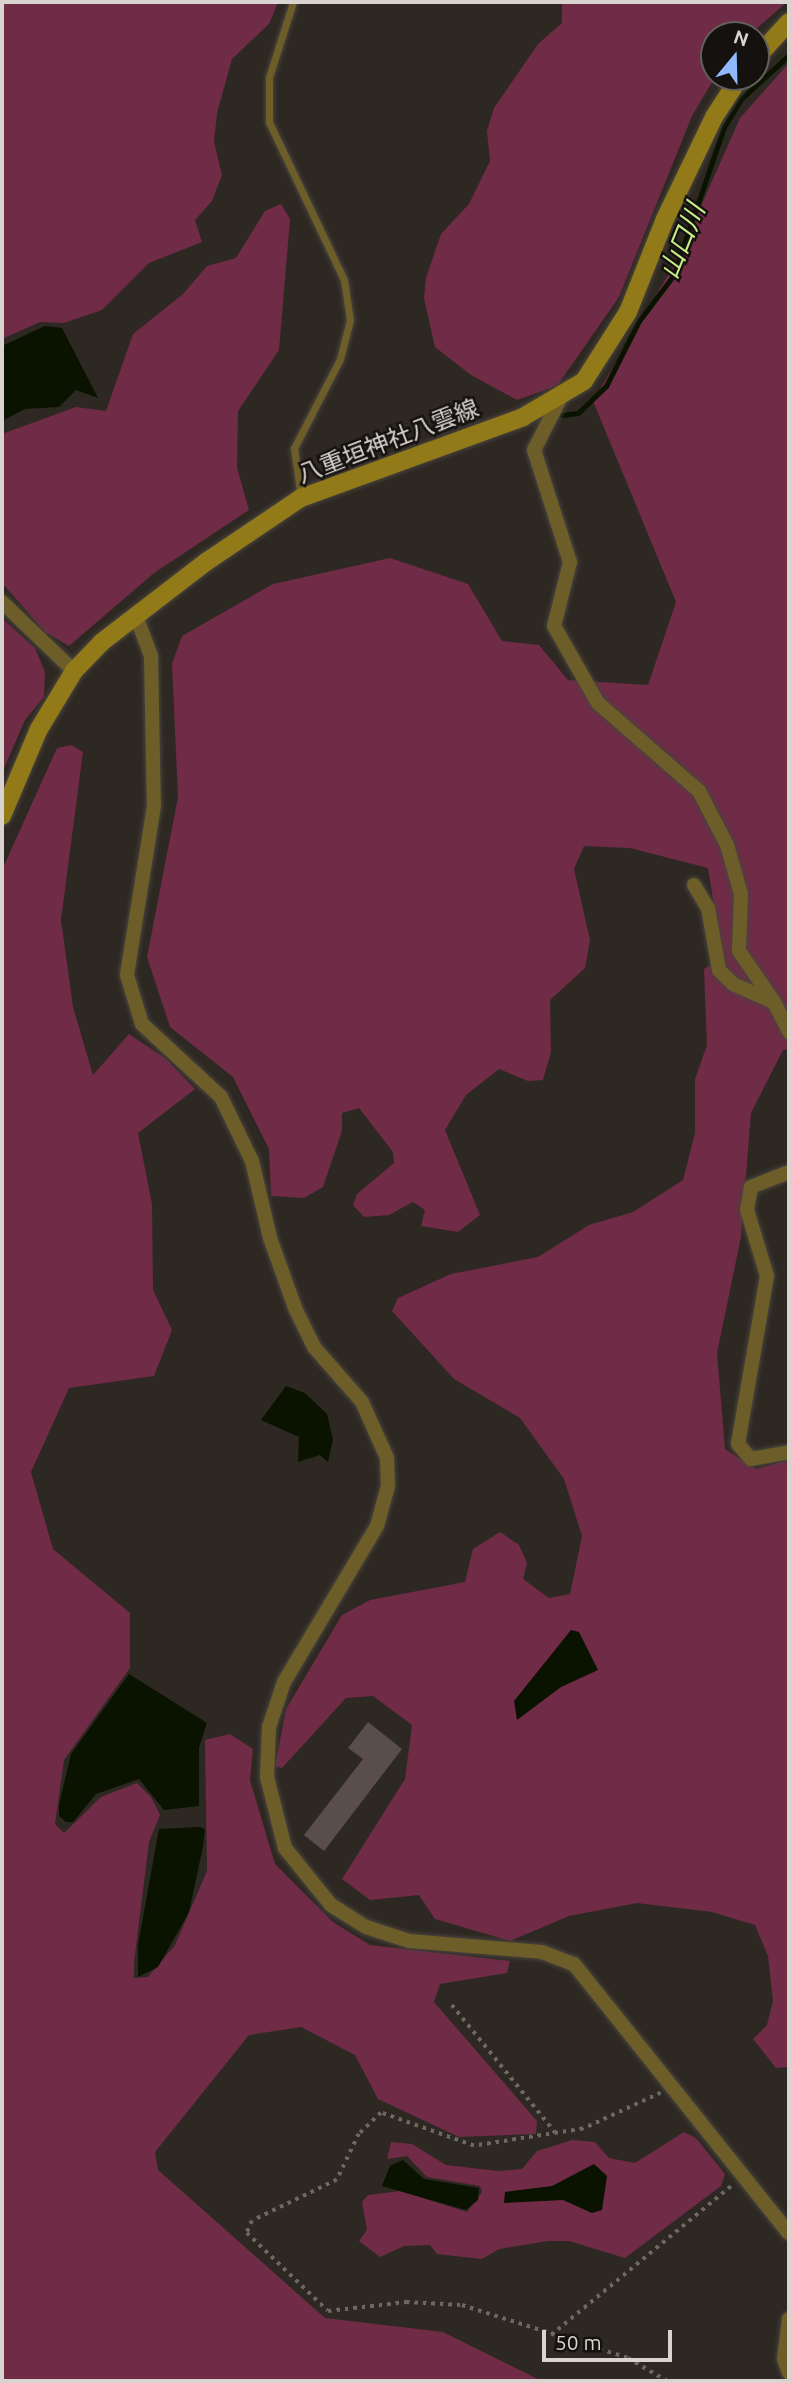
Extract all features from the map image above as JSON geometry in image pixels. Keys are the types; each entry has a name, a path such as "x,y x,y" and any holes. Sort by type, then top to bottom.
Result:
{"main road":[{"path":"770,43 789,22"},
{"name":"八重垣神社八雲線","path":"2,816 39,729 74,671 136,616 301,498 561,399 584,381 619,328 709,128 731,91"}],"street":[{"path":"561,399 534,450 570,562 554,626 569,662 598,703 699,791 727,845 741,894 738,951 774,1002 789,1032"},
{"path":"2,602 74,671"},
{"path":"136,616 150,656 154,806 127,975 142,1024 221,1097 252,1161 270,1238 295,1308 314,1347 362,1402 387,1458 388,1486 377,1526 284,1682 269,1727 267,1777 285,1848 320,1893 366,1927 409,1941 542,1952 574,1964 669,2089 744,2175 789,2233"},
{"path":"694,885 708,908 719,970 733,984 774,1002"},
{"path":"789,1172 751,1187 749,1198 753,1241 767,1276 738,1444 751,1459 789,1452"},
{"path":"789,2319 784,2358 789,2372"}],"lane":[{"path":"293,2 269,77 269,122 286,166 335,258 350,320 341,359 294,448 301,498"}],"path":[{"path":"452,2005 558,2136"},
{"path":"667,2381 628,2358 551,2336 461,2305 406,2302 328,2311 247,2233 252,2221 337,2180 359,2134 382,2113 474,2146 558,2136 616,2118 669,2089"},
{"path":"551,2336 744,2175"}],"shaded area":[{"path":"2,2 278,2 269,24 232,59 217,113 214,142 222,175 212,201 195,220 202,242 149,263 102,310 64,323 40,322 2,339"},
{"path":"562,2 787,2 765,21 700,21 700,91 707,91 692,116 619,297 557,386 517,400 471,375 435,347 424,298 426,278 441,234 469,204 490,161 487,131 494,108 538,44 562,23"},
{"path":"789,63 789,1049 783,1050 751,1113 741,1237 717,1353 725,1449 756,1469 789,1460 789,2067 776,2068 753,2039 767,2025 773,2001 768,1956 755,1925 712,1912 637,1903 569,1916 510,1941 435,1919 419,1895 370,1900 342,1879 405,1779 412,1725 373,1696 346,1698 282,1768 275,1766 286,1709 342,1615 370,1600 465,1582 473,1549 500,1532 519,1545 527,1563 523,1579 549,1598 570,1594 582,1536 564,1479 520,1418 454,1379 392,1311 398,1298 451,1274 538,1257 589,1225 633,1212 683,1180 695,1133 695,1079 707,1045 704,969 722,957 708,868 630,848 584,846 574,869 590,940 585,968 550,1000 551,1052 543,1080 528,1081 499,1069 466,1095 445,1130 480,1215 458,1232 421,1226 425,1210 413,1202 389,1215 364,1217 353,1205 357,1194 394,1163 393,1152 359,1108 342,1113 342,1131 323,1187 304,1198 271,1196 269,1149 233,1077 170,1027 147,957 178,797 172,664 182,636 273,584 390,558 468,584 502,641 539,645 568,680 648,685 676,602 593,401 677,260 740,118 764,91 770,91 770,84"},
{"path":"281,204 290,219 279,350 238,411 237,468 249,510 154,573 69,646 45,632 2,583 2,434 76,407 106,411 133,334 183,294 207,266 236,258 265,211"},
{"path":"45,326 62,328 98,398 76,390 59,407 25,409 2,421 2,346"},
{"path":"2,618 35,648 45,672 44,697 25,720 2,773"},
{"path":"71,745 83,752 61,920 73,1007 93,1075 129,1034 165,1058 195,1089 138,1133 152,1204 153,1290 172,1330 154,1376 69,1388 31,1472 53,1549 130,1613 130,1668 64,1760 55,1824 64,1833 101,1797 137,1783 151,1797 160,1815 149,1842 134,1963 134,1978 148,1977 175,1945 207,1871 205,1740 230,1734 253,1749 250,1780 275,1864 333,1922 370,1945 510,1961 507,1973 440,1984 434,2002 537,2121 536,2134 459,2137 378,2099 355,2055 301,2027 249,2035 155,2152 158,2170 325,2318 443,2332 542,2381 2,2381 2,870 57,748"},
{"path":"286,1386 305,1393 327,1414 333,1439 328,1462 320,1455 298,1462 299,1437 261,1420"},
{"path":"571,1630 579,1632 598,1670 561,1687 517,1720 514,1701"},
{"path":"129,1674 207,1723 199,1747 199,1806 164,1810 139,1779 96,1794 73,1822 66,1822 59,1816 59,1805 71,1754"},
{"path":"159,1829 205,1829 189,1912 158,1967 138,1977 138,1945"},
{"path":"684,2132 696,2138 725,2174 721,2186 625,2258 569,2241 548,2241 499,2249 482,2259 437,2254 430,2245 404,2246 380,2257 359,2241 367,2230 362,2202 368,2195 400,2191 467,2212 482,2192 480,2186 427,2177 407,2156 387,2159 391,2142 412,2144 446,2165 498,2171 522,2169 537,2151 572,2140 595,2142 609,2158 635,2163"},
{"path":"403,2160 424,2179 479,2188 478,2200 466,2210 382,2186 390,2166"},
{"path":"594,2164 607,2176 602,2210 592,2213 563,2200 504,2203 505,2192 552,2186"}],"building":[{"path":"368,1722 402,1749 324,1851 304,1835 363,1759 348,1748"}],"waterway":[{"name":"山口川","path":"562,415 578,413 606,386 639,321 673,276 724,127 740,100 789,55"}]}
